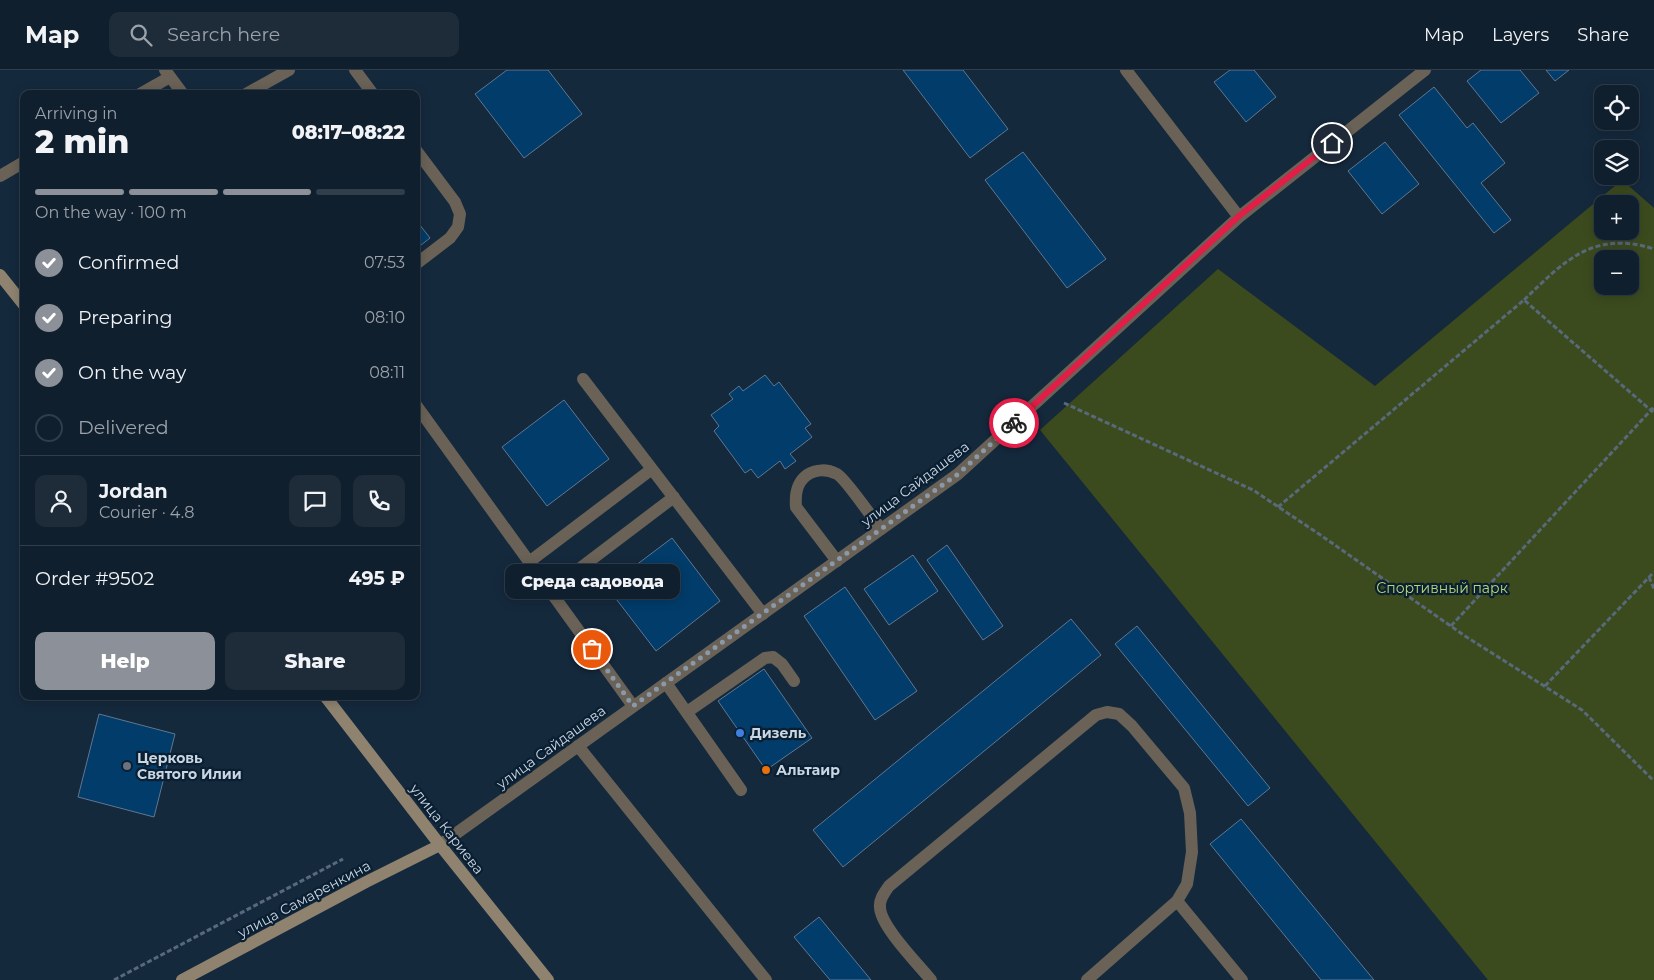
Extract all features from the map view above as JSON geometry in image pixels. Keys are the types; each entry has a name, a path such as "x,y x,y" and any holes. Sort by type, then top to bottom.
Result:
{"main road":[{"path":"0,275 20,301"},
{"name":"улица Кариева","path":"328,700 440,845 548,980"},
{"name":"улица Самаренкина","path":"182,980 440,845"}],"street":[{"path":"253,90 289,70"},
{"path":"355,70 370,90"},
{"path":"1126,70 1239,216"},
{"name":"улица Сайдашева","path":"440,845 958,474 1239,216 1425,70"},
{"path":"145,90 167,73 180,90"},
{"path":"420,155 456,202 460,214 458,227 450,238 420,261"},
{"path":"0,176 20,164"},
{"path":"584,379 763,614"},
{"path":"420,411 633,706"},
{"path":"530,562 652,469"},
{"path":"837,561 796,507 795,496 799,484 806,476 816,471 828,470 839,474 881,529"},
{"path":"550,591 674,497"},
{"path":"687,712 765,658 773,657 782,664 794,681"},
{"path":"666,683 741,790"},
{"path":"931,980 884,923 880,907 882,896 889,886 1096,715 1107,712 1119,714 1132,726 1184,788 1190,813 1192,852 1188,884 1177,901 1087,980"},
{"path":"578,746 766,980"},
{"path":"1177,901 1242,980"}],"path":[{"path":"1278,507 1524,300 1558,269 1580,253 1596,246 1615,243 1634,243 1654,249"},
{"path":"1451,626 1653,410 1524,300"},
{"path":"1045,394 1253,490 1451,626 1582,710 1654,781"},
{"path":"1545,686 1654,572"},
{"path":"1649,577 1654,589"},
{"path":"114,980 342,859"}],"green space":[{"name":"Спортивный парк","path":"1616,185 1628,185 1654,208 1654,980 1488,980 1040,430 1218,269 1375,386 1594,203 1594,240 1639,240 1639,195 1604,195"}],"building":[{"path":"507,70 548,70 582,114 524,158 475,94"},
{"path":"903,70 963,70 1008,129 970,158"},
{"path":"1230,70 1254,70 1276,97 1246,122 1214,82"},
{"path":"1481,70 1520,70 1539,93 1501,123 1467,81"},
{"path":"1546,70 1569,70 1555,81"},
{"path":"1434,87 1467,128 1473,123 1505,163 1481,183 1511,220 1494,233 1399,115"},
{"path":"1385,142 1419,184 1382,214 1348,171"},
{"path":"1023,152 1106,259 1067,288 985,180"},
{"path":"420,225 430,238 420,246"},
{"path":"765,375 774,386 779,382 811,424 805,428 812,437 790,454 796,461 785,469 780,461 758,478 751,469 745,473 714,431 719,426 711,415 733,399 729,394 739,386 743,391"},
{"path":"564,400 609,459 547,506 502,447"},
{"path":"672,538 720,601 656,651 607,587"},
{"path":"947,545 1003,626 983,640 927,560"},
{"path":"913,555 938,591 889,625 864,589"},
{"path":"845,587 917,691 875,720 804,616"},
{"path":"1071,619 1101,655 843,867 813,830"},
{"path":"1137,626 1270,788 1248,806 1115,644"},
{"path":"764,669 812,738 766,770 718,701"},
{"name":"Церковь Святого Илии","path":"99,714 175,734 154,817 78,797"},
{"path":"1241,819 1374,980 1321,980 1210,844"},
{"path":"819,917 871,980 830,980 794,937"}],"way so far":[{"path":"592,649 633,706 958,474 1014,423"}],"place":[{"name":"Среда садовода","path":"592,649"},
{"name":"Дизель","path":"740,733"},
{"name":"Церковь Святого Илии","path":"127,766"},
{"name":"Альтаир","path":"766,770"}],"route":[{"path":"1014,423 1239,216 1332,143"}]}
